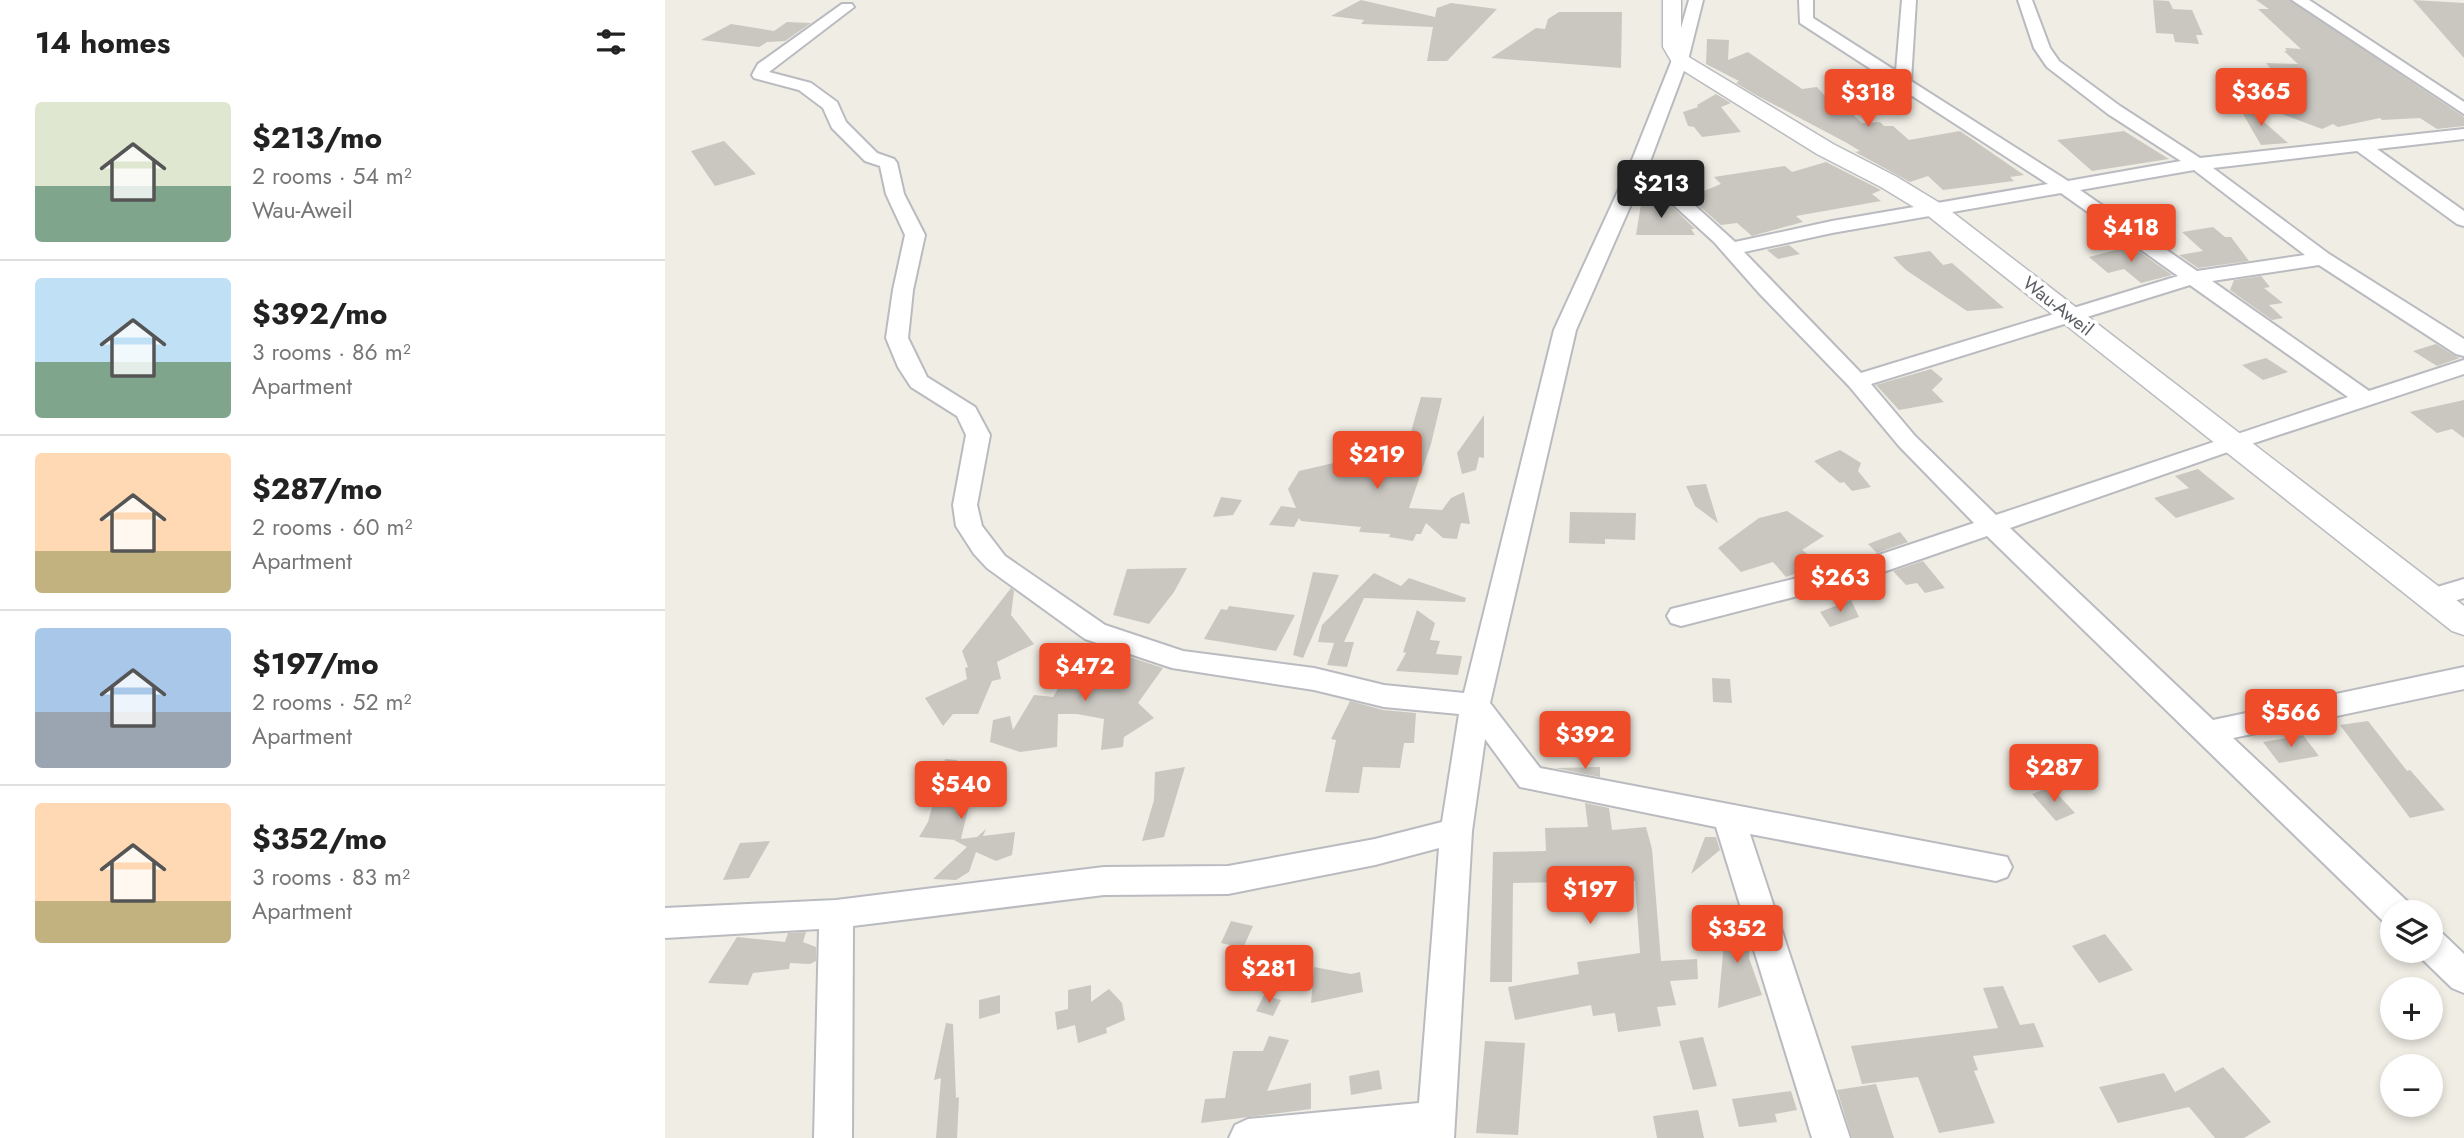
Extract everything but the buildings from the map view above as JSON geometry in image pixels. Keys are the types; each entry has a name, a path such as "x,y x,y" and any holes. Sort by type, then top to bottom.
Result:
{"street":[{"path":"1672,0 1672,47 1680,60"},
{"path":"1248,1138 1436,1129 1456,831 1475,705 1565,330 1639,165 1680,60 1696,0"},
{"path":"1806,0 1805,20 2063,186 2366,398"},
{"path":"1903,83 1909,0"},
{"path":"2025,0 2042,48 2053,64 2114,110 2197,164 2322,258 2464,349"},
{"path":"2299,0 2464,109"},
{"path":"847,7 764,67 760,75 805,86 831,106 838,124 871,157 888,163 895,194 915,235 903,290 897,338 909,367 919,382 967,412 978,435 965,505 969,526 996,562 1095,632 1182,660 1314,679 1384,696 1475,705 1531,778 1996,867"},
{"name":"Wau-Aweil","path":"1680,60 1825,149 1935,210 2464,623"},
{"path":"1731,249 1802,232 2197,164 2464,134"},
{"path":"2358,144 2464,220"},
{"path":"1639,165 1662,183 1731,249 1766,289 1857,381 1907,441 1992,526 2383,900"},
{"path":"1857,381 2192,278 2322,258"},
{"path":"1681,615 1851,574 2234,442 2464,367"},
{"path":"2433,598 2464,588"},
{"path":"2208,732 2464,678"},
{"path":"1729,817 1762,928 1831,1138"},
{"path":"665,923 836,914 1104,881 1228,880 1375,852 1456,831"},
{"path":"833,1138 836,914"},
{"path":"2443,957 2464,977"}]}
